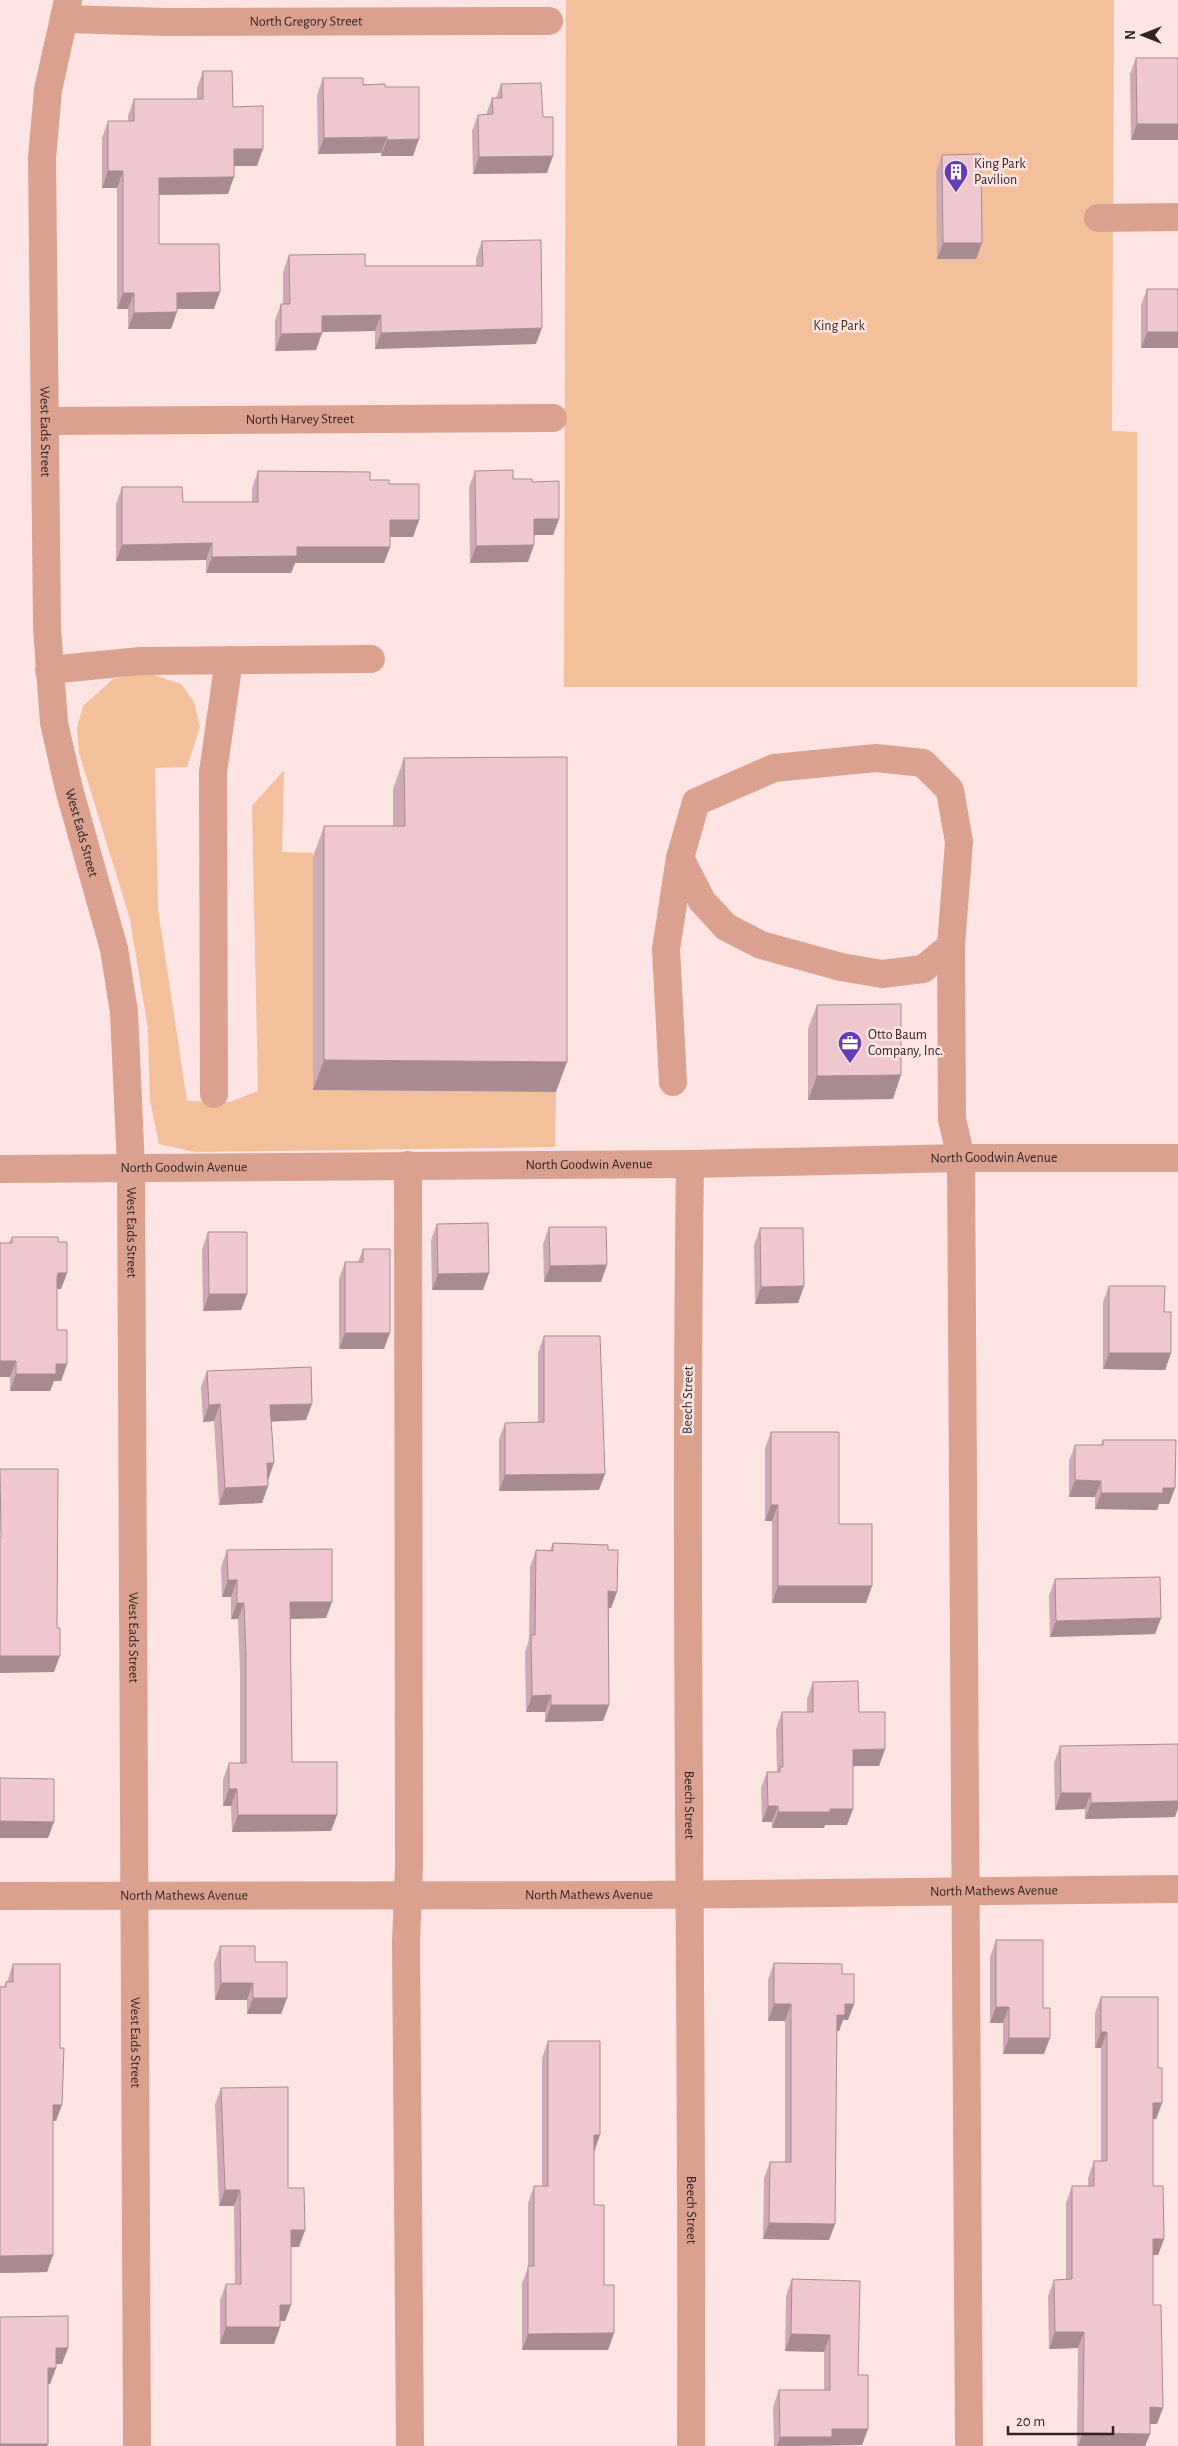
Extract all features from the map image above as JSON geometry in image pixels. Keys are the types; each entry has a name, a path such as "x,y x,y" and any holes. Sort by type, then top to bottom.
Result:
{"street":[{"name":"North Gregory Street","path":"67,9 166,22 549,21"},
{"name":"West Eads Street","path":"67,9 48,90 42,158 46,421 46,628 54,722 69,789 114,949 124,1012 131,1167 137,2446"},
{"path":"1098,218 1178,217"},
{"name":"North Harvey Street","path":"46,421 553,418"},
{"path":"50,670 141,661 371,659"},
{"path":"214,1094 213,772 229,660"},
{"path":"673,1082 666,949 680,858 696,802 774,768 876,758 923,763 950,790 959,842 951,946 952,1119 960,1158 969,2446"},
{"path":"680,858 702,901 708,908 726,927 761,945 841,967 882,974 922,969 951,946"},
{"name":"North Goodwin Avenue","path":"0,1169 408,1164 690,1164 960,1158 1178,1158"},
{"path":"408,1164 409,1867 406,1895 410,2446"},
{"name":"Beech Street","path":"690,1164 688,1493 691,1894 691,2446"},
{"name":"North Mathews Avenue","path":"0,1896 691,1894 1178,1889"}],"green space":[{"name":"King Park","path":"566,0 1114,0 1112,431 1137,432 1137,687 564,687"},
{"path":"147,673 181,684 194,702 200,727 187,767 155,768 158,909 187,1101 230,1102 258,1091 252,806 284,770 282,852 313,853 313,1090 556,1092 555,1147 195,1152 159,1144 150,1100 148,1029 130,919 79,753 77,728 83,706 113,679"}],"building":[{"path":"1136,58 1178,58 1178,124 1137,124"},
{"path":"203,71 232,71 233,107 263,106 263,149 234,149 234,177 159,178 159,244 219,244 220,292 177,293 177,312 134,313 134,293 123,293 123,171 108,171 108,121 134,121 134,99 203,99"},
{"path":"323,78 363,78 363,85 385,84 385,87 419,87 419,139 387,140 387,137 324,138"},
{"path":"541,83 543,117 553,117 553,156 479,157 478,115 493,114 492,98 502,98 501,84"},
{"name":"King Park Pavilion","path":"981,154 982,243 943,243 942,155"},
{"path":"541,240 542,328 381,333 381,315 322,316 322,333 281,334 281,304 290,304 289,255 365,254 365,266 483,266 482,241"},
{"path":"1147,289 1178,289 1178,332 1147,332"},
{"path":"513,470 513,479 532,479 532,482 559,481 559,519 534,519 534,545 476,546 475,471"},
{"path":"258,471 370,472 370,480 389,480 389,484 419,484 419,520 390,520 390,547 297,547 297,556 212,557 212,543 122,545 122,487 182,487 183,502 258,502"},
{"path":"567,757 567,1062 324,1060 324,826 405,826 404,758"},
{"path":"901,1004 901,1075 817,1076 817,1005"},
{"path":"488,1223 489,1273 438,1274 437,1224"},
{"path":"549,1227 606,1227 607,1265 550,1266"},
{"path":"760,1228 803,1228 804,1286 761,1287"},
{"path":"208,1232 247,1232 247,1294 209,1294"},
{"path":"12,1237 58,1237 58,1242 67,1242 67,1273 58,1273 57,1277 57,1330 67,1330 67,1364 56,1364 56,1374 16,1374 16,1361 0,1361 0,1243 12,1243"},
{"path":"363,1249 390,1249 390,1333 345,1333 345,1262 363,1262"},
{"path":"1109,1286 1165,1286 1164,1312 1171,1312 1171,1353 1109,1353"},
{"path":"544,1336 600,1336 605,1474 505,1475 505,1423 544,1422"},
{"path":"311,1367 312,1404 270,1405 274,1463 267,1463 268,1486 225,1488 220,1404 209,1405 207,1371"},
{"path":"771,1432 839,1432 839,1524 872,1524 872,1586 778,1586 778,1505 771,1505"},
{"path":"1103,1440 1176,1440 1175,1488 1163,1488 1163,1493 1101,1493 1101,1481 1075,1480 1075,1445 1103,1445"},
{"path":"0,1469 58,1469 57,1628 60,1628 60,1656 0,1656"},
{"path":"553,1543 608,1545 608,1550 618,1550 617,1592 608,1591 609,1705 551,1705 551,1695 532,1696 531,1635 535,1635 536,1550 553,1551"},
{"path":"332,1549 332,1602 290,1602 292,1762 337,1762 337,1815 238,1815 237,1789 229,1789 229,1763 246,1763 244,1603 237,1603 237,1580 228,1580 227,1550"},
{"path":"1160,1577 1161,1618 1056,1621 1055,1579"},
{"path":"858,1681 859,1712 885,1712 885,1749 853,1750 853,1809 830,1809 830,1812 778,1812 778,1806 768,1806 767,1772 780,1772 780,1767 783,1767 782,1712 813,1712 813,1682"},
{"path":"1178,1744 1178,1801 1091,1803 1091,1793 1061,1793 1060,1746"},
{"path":"0,1778 54,1779 54,1822 0,1821"},
{"path":"996,1940 1043,1940 1043,2008 1050,2008 1050,2038 1009,2038 1009,2007 996,2007"},
{"path":"220,1946 255,1946 255,1962 287,1962 287,1998 253,1998 253,1983 221,1983"},
{"path":"774,1963 842,1964 842,1974 854,1974 854,2004 845,2004 845,2015 837,2015 835,2224 769,2223 770,2162 791,2162 791,2004 774,2004"},
{"path":"13,1964 60,1964 60,2048 64,2048 62,2105 53,2105 53,2255 0,2256 0,1987 6,1987 6,1982 13,1982"},
{"path":"1101,1997 1158,1997 1158,2068 1162,2068 1162,2103 1153,2103 1153,2186 1163,2186 1164,2239 1153,2239 1153,2305 1161,2305 1163,2408 1150,2407 1150,2434 1083,2433 1084,2332 1055,2332 1054,2280 1072,2279 1072,2186 1094,2186 1094,2161 1107,2161 1107,2032 1101,2032"},
{"path":"548,2041 600,2041 600,2135 594,2135 594,2205 604,2205 604,2285 614,2285 614,2333 528,2334 528,2266 534,2266 534,2186 548,2186"},
{"path":"288,2087 288,2188 304,2188 305,2230 291,2230 291,2305 280,2305 280,2327 226,2327 226,2284 241,2284 240,2190 225,2190 221,2088"},
{"path":"792,2279 860,2281 858,2375 868,2375 868,2429 832,2429 832,2437 780,2437 779,2390 830,2390 830,2335 791,2334"},
{"path":"68,2316 68,2348 56,2348 56,2368 48,2368 48,2444 0,2444 0,2317"}],"place":[{"name":"King Park Pavilion","path":"956,193"},
{"name":"Otto Baum Company, Inc.","path":"850,1064"}]}
